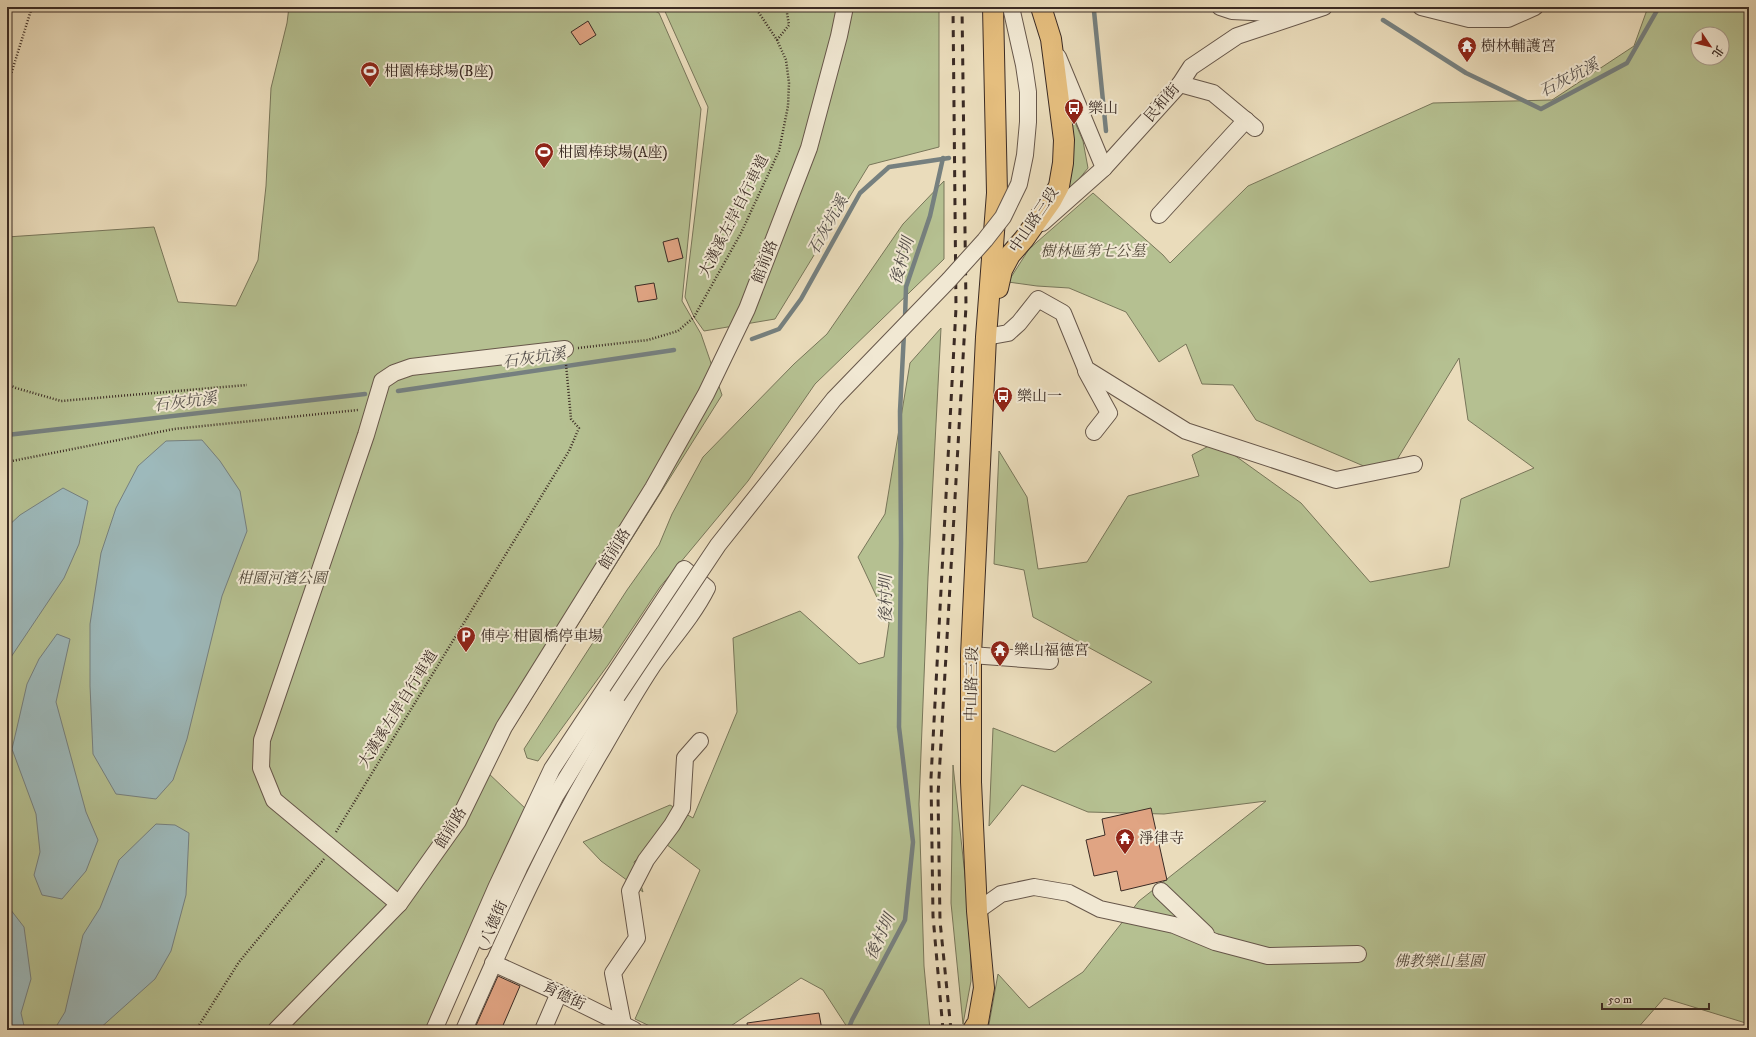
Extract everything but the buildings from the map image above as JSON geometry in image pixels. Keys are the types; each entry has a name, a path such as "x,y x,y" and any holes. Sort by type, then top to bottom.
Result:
{"main road":[{"name":"中山路三段","path":"977,1027 984,988 977,911 970,782 971,655 986,336 997,193 993,7"},
{"name":"中山路三段","path":"986,336 1002,270 1010,255 1024,239 1051,201 1059,186 1063,163 1064,140 1051,39 1041,7"}],"street":[{"name":"館前路","path":"276,1030 399,904 458,821 504,727 653,488 706,394 747,309 809,148 839,36 845,7"},
{"name":"八德街","path":"445,1030 518,868 556,795 617,696 718,545 834,399 949,280 985,240 1003,217 1019,184 1028,122 1028,92 1024,65 1011,7"},
{"path":"1220,7 1232,11 1297,15"},
{"name":"民和街","path":"1024,239 1104,168 1180,84 1191,67 1237,36 1324,7"},
{"path":"1421,7 1469,19 1508,19 1535,7"},
{"path":"1051,39 1104,168"},
{"path":"1159,215 1250,124 1213,93 1180,84"},
{"path":"986,336 1008,333 1019,323 1038,299 1063,313 1086,369 1109,413 1094,432"},
{"path":"399,904 332,850 274,800 261,768 262,740 382,381 394,373 411,367 566,355"},
{"path":"1086,369 1186,431 1336,480 1414,464"},
{"path":"434,1030 496,888 552,769 684,569 706,588 700,601 653,667 602,749 556,831 493,963 464,1030"},
{"path":"971,655 1050,661"},
{"path":"626,1028 613,973 637,938 630,891 646,860 672,825 682,808 685,758 700,741"},
{"name":"八德街","path":"456,1030 546,815"},
{"path":"977,911 1001,894 1034,887 1069,893 1100,909 1174,925 1215,942 1268,956 1358,954"},
{"path":"1161,891 1215,942"},
{"name":"育德街","path":"493,963 559,992 626,1028"},
{"path":"543,1030 559,992"}],"path":[{"path":"7,86 32,7"},
{"name":"大漢溪左岸自行車道","path":"196,1030 239,962 332,850 334,835 569,451 579,428 571,419 566,355 648,340 678,331 694,317 741,234 779,151 788,106 789,83 786,60 777,40 755,7"},
{"path":"777,40 789,25 786,7"},
{"path":"7,384 61,401 247,385"},
{"path":"7,462 174,429 374,408"}],"green space":[{"name":"柑園河濱公園","path":"289,7 647,7 659,13 701,109 682,301 701,334 722,395 486,771 527,810 430,1030 7,1030 7,237 154,227 178,302 236,306 258,260 266,186 271,88 287,23"},
{"path":"663,7 939,7 939,147 869,165 775,319 704,331 694,317 685,297 708,107"},
{"path":"1648,7 1749,7 1749,1024 1664,998 1636,1030 988,1030 998,974 1029,1008 1083,972 1139,901 1266,801 1164,814 1088,812 1022,785 989,826 993,728 1055,752 1152,682 1033,617 1024,570 994,564 999,451 1027,497 1038,569 1087,562 1128,496 1199,476 1192,455 1216,442 1301,503 1370,582 1449,567 1461,499 1534,468 1468,420 1459,358 1387,476 1256,420 1233,385 1202,384 1186,344 1159,362 1126,312 1069,288 1008,282 1029,249 1093,193 1163,255 1170,263 1248,186 1433,103 1552,100 1634,46"},
{"path":"1065,99 1083,141 1088,168 1066,195"},
{"path":"944,181 944,259 815,384 748,481 660,587 608,665 538,761 527,758 524,749 627,590 659,545 672,514 703,457 794,364 827,334 903,224"},
{"path":"941,328 928,577 919,804 924,966 930,1030 849,1030 823,990 801,978 725,1030 658,1030 635,1019 700,870 658,838 634,862 643,892 601,861 583,842 670,805 693,818 737,712 733,638 800,611 859,664 884,657 889,623 858,557 885,514 910,363"},
{"path":"953,765 970,922 971,981 963,1024 951,903"}],"water":[{"path":"202,440 220,461 240,491 247,531 222,596 187,739 173,780 156,799 116,794 93,754 90,686 90,624 101,553 116,508 138,466 166,441"},
{"path":"63,488 88,501 79,544 64,578 7,663 7,527 20,515"},
{"path":"57,634 70,639 56,702 86,812 98,840 86,871 62,899 42,895 34,875 40,852 36,814 12,749 27,684 39,659"},
{"path":"156,824 175,825 189,833 186,895 171,951 155,979 98,1030 54,1030 65,1012 83,935 100,908 119,860"},
{"path":"7,905 24,927 31,979 21,1013 25,1030 7,1030"}],"waterway":[{"name":"石灰坑溪","path":"1096,7 1094,11 1106,131"},
{"name":"石灰坑溪","path":"1383,20 1466,73 1541,109 1627,63 1659,7"},
{"name":"後村圳","path":"905,319 906,287 930,216 943,158"},
{"name":"石灰坑溪","path":"752,339 779,329 801,299 860,193 889,167 949,158"},
{"name":"後村圳","path":"848,1030 905,920 913,842 899,727 901,543 900,411 904,333"},
{"name":"石灰坑溪","path":"398,391 674,350"},
{"name":"石灰坑溪","path":"7,435 365,394"}],"railway":[{"path":"943,1030 933,916 931,778 956,308 953,7"},
{"path":"951,1030 940,921 938,795 966,306 962,7"}],"place":[{"name":"樹林輔護宮","path":"1467,63"},
{"name":"柑園棒球場(B座)","path":"370,88"},
{"name":"樂山","path":"1074,125"},
{"name":"柑園棒球場(A座)","path":"544,169"},
{"name":"樂山一","path":"1003,413"},
{"name":"俥亭 柑園橋停車場","path":"466,653"},
{"name":"樂山福德宮","path":"1000,667"},
{"name":"淨律寺","path":"1125,855"}],"park label":[{"name":"樹林區第七公墓","path":"1093,251"},
{"name":"佛教樂山墓園","path":"1439,961"}]}
